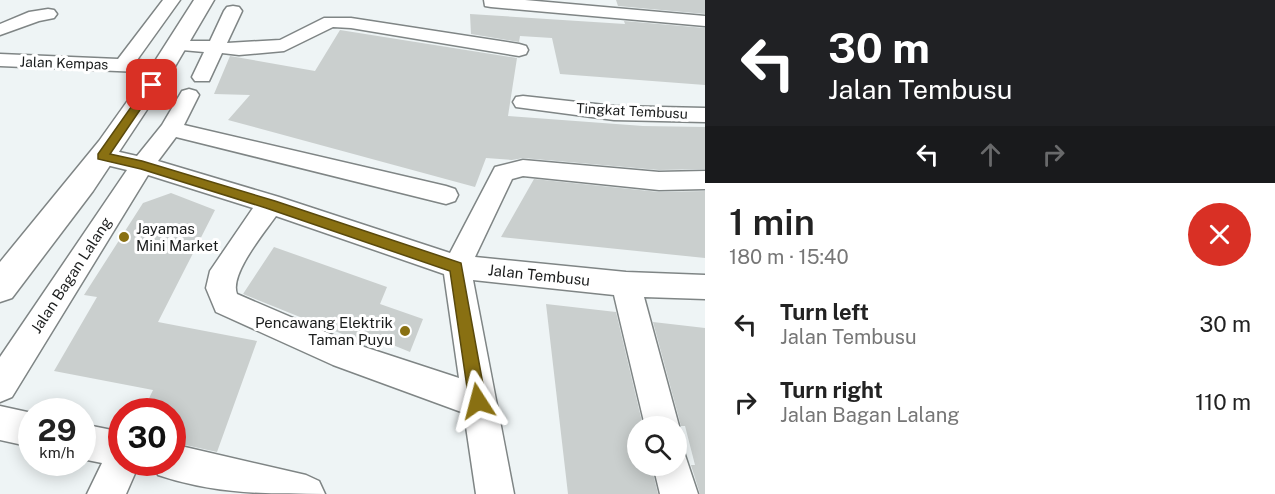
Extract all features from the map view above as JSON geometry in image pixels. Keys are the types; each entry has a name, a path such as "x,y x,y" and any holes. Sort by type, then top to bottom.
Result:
{"main road":[{"path":"4,276 102,156 187,29"}],"street":[{"path":"665,0 675,19"},
{"path":"124,65 171,1 187,29"},
{"path":"491,2 595,6 675,19 705,21"},
{"path":"202,77 233,11"},
{"path":"0,30 35,16 48,14"},
{"path":"153,26 187,29 217,46 239,49 284,45 330,22 351,23 519,50"},
{"name":"Jalan Kempas","path":"0,60 124,65 187,29"},
{"name":"Jalan Bagan Lalang","path":"0,386 142,165 171,129 189,95"},
{"name":"Tingkat Tembusu","path":"523,102 614,113 705,115"},
{"path":"171,129 446,195"},
{"name":"Jalan Tembusu","path":"102,156 142,165 270,204 456,267 626,284 705,287"},
{"path":"495,494 456,267 503,172 522,168 659,181 705,180"},
{"path":"270,204 224,271 220,288 226,303 344,355 478,401"},
{"path":"626,284 659,416"},
{"path":"0,423 18,427"},
{"path":"186,466 306,494"},
{"path":"106,494 115,476"},
{"path":"674,476 679,494"}],"building":[{"path":"616,0 705,0 705,14 618,6"},
{"path":"470,14 625,24 624,21 705,28 705,85 560,74 552,38 520,36 519,42 471,34"},
{"path":"340,30 517,58 508,116 643,126 705,127 705,169 659,170 523,158 512,160 486,158 475,187 228,120 250,95 214,94 230,56 315,71"},
{"path":"534,179 659,192 705,191 705,258 501,237"},
{"path":"171,193 215,210 158,322 257,341 217,452 186,445 186,398 149,398 153,390 54,371 97,297 84,295 143,203"},
{"path":"274,247 387,287 380,304 423,319 410,352 366,334 362,342 243,294"},
{"path":"546,304 616,312 641,416 627,416 627,476 654,476 658,494 568,494"},
{"path":"653,322 705,328 705,494 700,494 691,465 695,465 687,434 687,416 678,416"}],"place":[{"name":"Jayamas Mini Market","path":"124,237"},
{"name":"Pencawang Elektrik Taman Puyu","path":"405,331"}],"route":[{"path":"152,85 102,156 142,165 270,204 456,267 478,401"}]}
